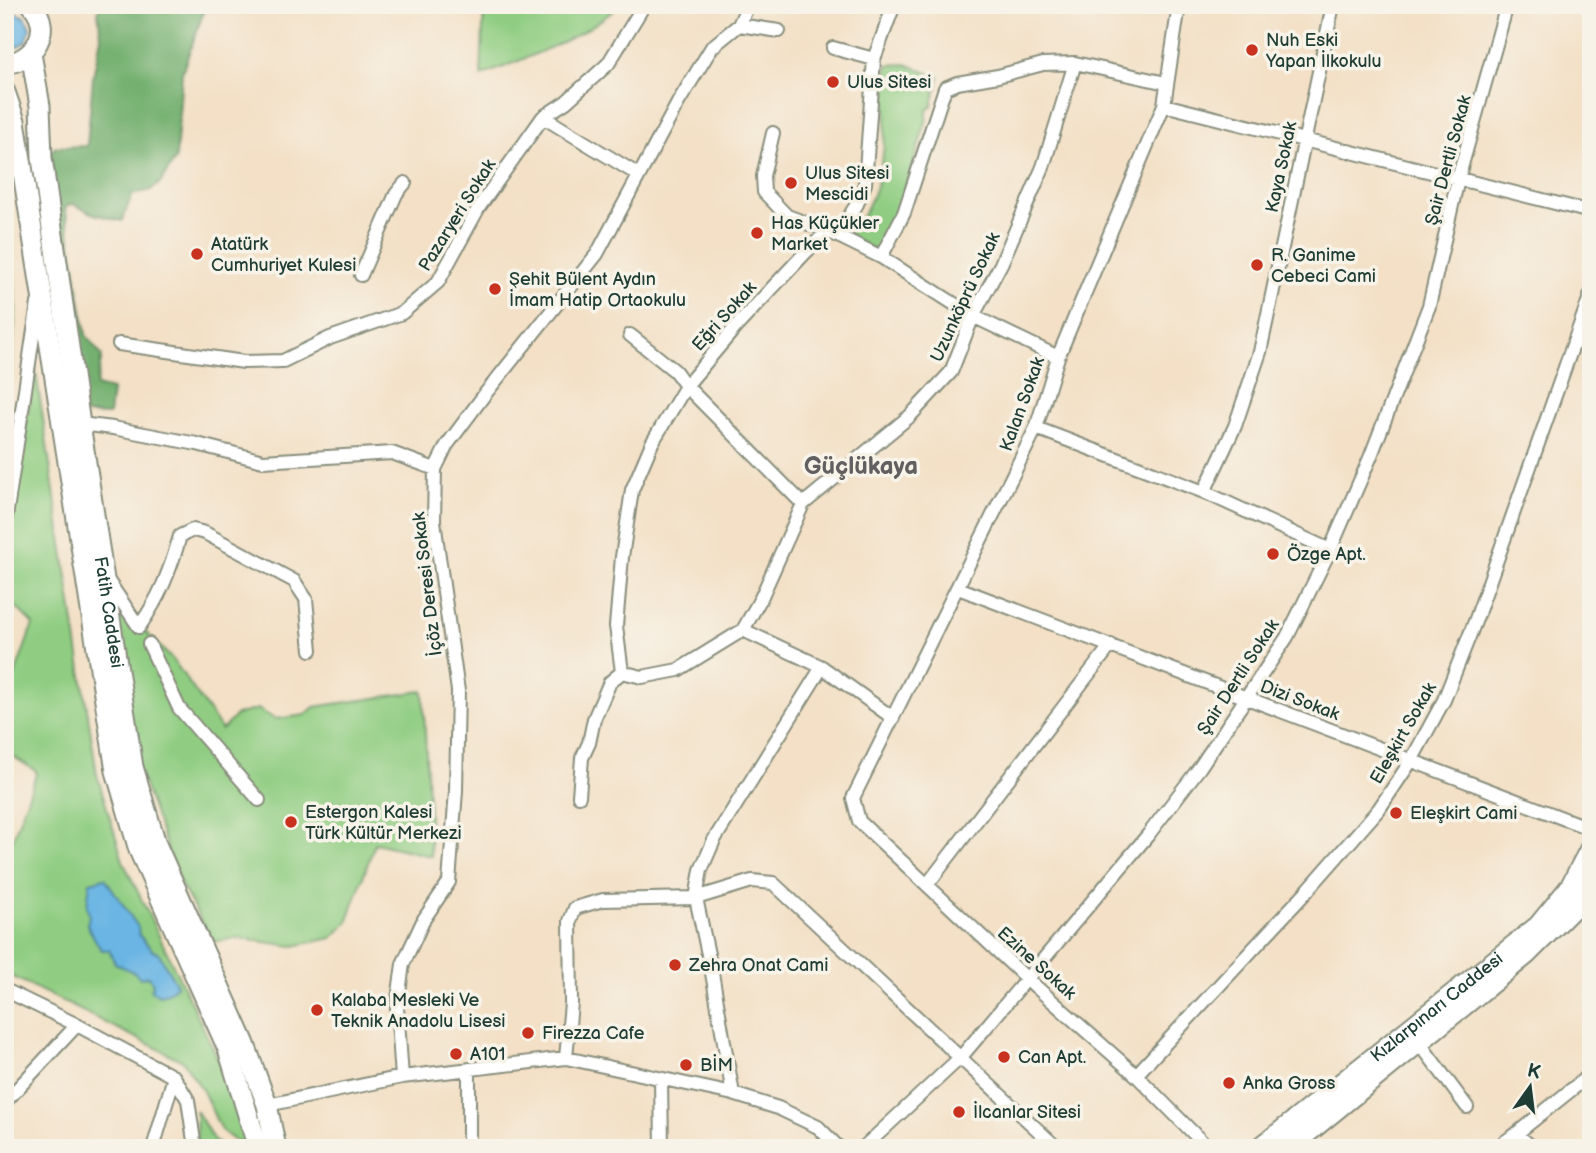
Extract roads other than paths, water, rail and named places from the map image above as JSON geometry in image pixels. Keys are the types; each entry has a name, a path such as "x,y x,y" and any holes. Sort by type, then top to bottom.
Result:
{"main road":[{"path":"5,64 15,63 32,54 38,44 41,20 35,7"},
{"name":"Fatih Caddesi","path":"32,54 40,106 42,158 133,767 156,844 244,1042 267,1105 276,1148"},
{"name":"Fatih Caddesi","path":"5,92 15,121 116,771 139,850 228,1049 258,1148"},
{"name":"Kızlarpınarı Caddesi","path":"1261,1148 1538,926 1570,887 1591,847"},
{"name":"Kızlarpınarı Caddesi","path":"1289,1148 1526,954 1576,905 1591,884"}],"street":[{"name":"Pazaryeri Sokak","path":"119,344 244,362 283,361 330,338 402,313 438,282 479,207 543,117 566,102 608,64 644,5"},
{"name":"İçöz Deresi Sokak","path":"402,1077 397,1007 403,964 424,919 449,882 456,791 458,691 434,521 435,469 447,445 485,394 597,254 638,174 712,47 739,25 748,5"},
{"name":"Eğri Sokak","path":"622,672 616,626 622,557 632,491 652,443 686,386 734,329 828,231 845,223 857,204 864,184 874,59 894,5"},
{"name":"Kalan Sokak","path":"853,798 1036,428 1058,357 1164,106 1179,5"},
{"name":"Kaya Sokak","path":"1204,492 1235,426 1260,352 1333,5"},
{"name":"Şair Dertli Sokak","path":"863,1148 961,1056 1148,835 1200,767 1287,638 1330,550 1370,458 1429,306 1458,179 1507,5"},
{"path":"739,25 779,31"},
{"path":"833,48 874,59"},
{"path":"881,257 904,212 945,88 1043,64 1075,63 1166,83"},
{"name":"Uzunköprü Sokak","path":"622,672 642,677 678,670 743,630 761,598 803,504 910,416 951,372 973,316 1001,264 1043,167 1075,63"},
{"path":"1164,106 1591,212"},
{"path":"543,117 638,174"},
{"path":"773,133 763,176 765,192 787,216 828,231 881,257 973,316 1058,357"},
{"path":"360,275 396,194 405,183"},
{"path":"5,524 9,476 41,288"},
{"name":"Eleşkirt Sokak","path":"1136,1075 1307,891 1379,809 1411,761 1444,700 1476,619 1591,294"},
{"path":"630,335 675,372 803,504"},
{"path":"80,425 113,428 197,444 263,461 393,453 435,469"},
{"path":"1036,428 1204,492 1330,550"},
{"path":"102,572 139,627 169,575 180,536 193,530 205,533 294,581 306,599 311,650"},
{"name":"Dizi Sokak","path":"958,588 1591,829"},
{"path":"743,630 822,667 893,718"},
{"path":"149,644 179,708 259,800"},
{"path":"927,885 1111,645"},
{"path":"733,1094 712,972 695,898 701,870 714,840 822,667"},
{"path":"579,796 582,758 589,743 594,719 610,682 622,672"},
{"name":"Ezine Sokak","path":"853,798 859,821 1026,978 1136,1075 1208,1148"},
{"path":"566,1058 571,1003 570,921 575,908 603,900 695,898 752,881 774,883 1057,1148"},
{"path":"5,990 174,1077 188,1100 195,1148"},
{"path":"5,1102 77,1025"},
{"path":"1418,1041 1467,1107"},
{"path":"267,1105 402,1077 566,1058 733,1094 778,1108 818,1127 839,1148"},
{"path":"469,1069 469,1148"},
{"path":"1496,1148 1591,1074"},
{"path":"153,1148 174,1077"},
{"path":"662,1079 662,1148"},
{"path":"1516,1135 1533,1148"}],"water":[{"path":"14,12 25,17 30,28 27,40 17,46 5,46 5,14"},
{"path":"105,878 138,927 139,935 153,951 158,952 177,985 168,993 159,995 151,991 153,984 149,976 140,978 115,963 109,950 101,950 87,925 90,882"}],"place":[{"name":"Nuh Eski Yapan İlkokulu","path":"1252,50"},
{"name":"Ulus Sitesi","path":"833,82"},
{"name":"Ulus Sitesi Mescidi","path":"791,183"},
{"name":"Has Küçükler Market","path":"757,233"},
{"name":"Atatürk Cumhuriyet Kulesi","path":"197,254"},
{"name":"R. Ganime Cebeci Cami","path":"1257,265"},
{"name":"Şehit Bülent Aydın İmam Hatip Ortaokulu","path":"495,289"},
{"name":"Özge Apt.","path":"1273,554"},
{"name":"Eleşkirt Cami","path":"1396,813"},
{"name":"Estergon Kalesi Türk Kültür Merkezi","path":"291,822"},
{"name":"Zehra Onat Cami","path":"675,965"},
{"name":"Kalaba Mesleki Ve Teknik Anadolu Lisesi","path":"317,1010"},
{"name":"Firezza Cafe","path":"528,1033"},
{"name":"A101","path":"456,1054"},
{"name":"Can Apt.","path":"1004,1057"},
{"name":"BİM","path":"686,1065"},
{"name":"Anka Gross","path":"1229,1083"},
{"name":"İlcanlar Sitesi","path":"959,1112"}],"district":[{"name":"Güçlükaya","path":"861,466"}]}
